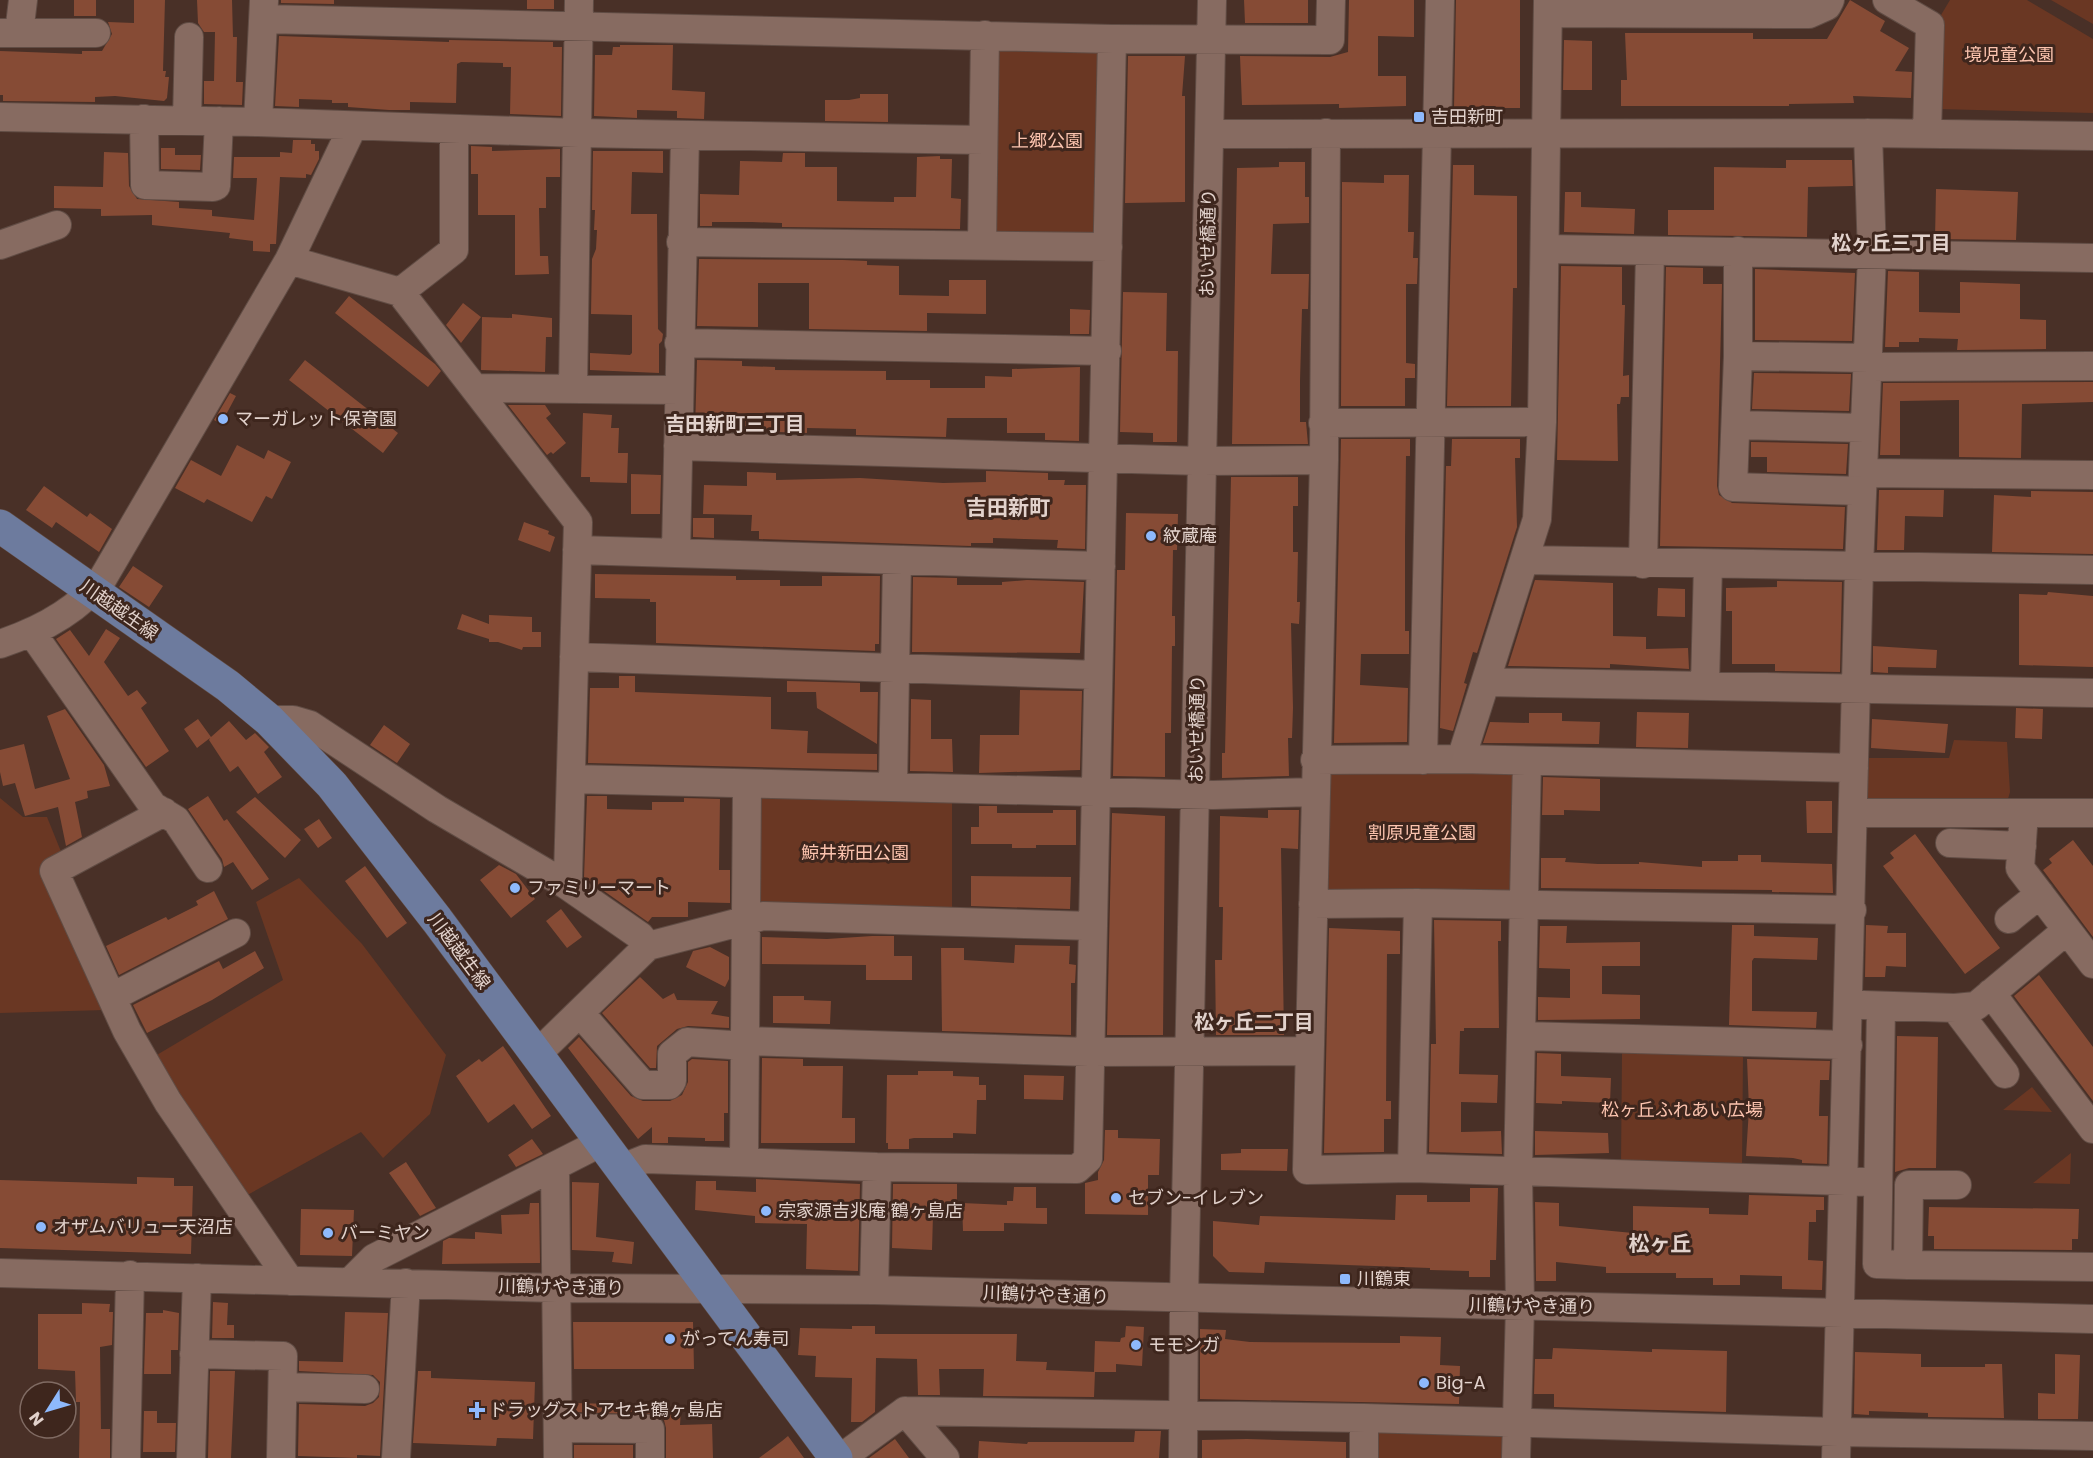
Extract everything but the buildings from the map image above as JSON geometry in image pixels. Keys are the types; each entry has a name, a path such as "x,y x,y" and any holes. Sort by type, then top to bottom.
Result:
{"main road":[{"name":"川越越生線","path":"0,526 228,686 269,720 306,756 357,816 836,1458"}],"street":[{"path":"23,0 10,33 96,33"},
{"name":"おいせ橋通り","path":"1183,1458 1184,1299 1212,0"},
{"path":"258,122 264,10 579,13 985,35 1112,39 1330,40 1331,0"},
{"path":"1423,760 1440,0"},
{"path":"1461,759 1537,519 1542,422 1548,6 1660,7 1809,14 1827,6 1830,0"},
{"path":"1887,0 1930,24 1928,134"},
{"path":"573,389 579,13"},
{"path":"982,245 985,35"},
{"path":"187,120 189,37"},
{"path":"620,1169 645,1160 877,1167 1077,1169 1088,1159 1112,39"},
{"path":"0,117 258,122 578,134 983,140"},
{"path":"144,119 145,185 213,187 216,186 219,121"},
{"path":"0,644 32,633 92,592 142,515 289,260 353,126"},
{"path":"400,292 454,250 454,129"},
{"path":"1326,133 1324,460 1314,792 1307,1170 1412,1168 1878,1182"},
{"path":"1836,1445 1850,1005 1859,567 1872,255 1868,133"},
{"path":"1210,134 1868,133 2093,136"},
{"path":"676,552 685,136"},
{"path":"0,245 57,225"},
{"path":"681,242 1108,247"},
{"path":"1545,249 2093,258"},
{"path":"1738,251 1738,356 1733,487 2093,475"},
{"path":"1643,564 1650,252"},
{"path":"289,260 400,292 477,388 578,522 568,876 565,884"},
{"path":"680,343 1107,351"},
{"path":"1738,356 1868,363 2093,366"},
{"path":"477,388 679,390"},
{"path":"1323,423 1542,422"},
{"path":"1736,425 1864,428"},
{"path":"678,446 1202,461 1324,460"},
{"path":"577,550 1101,566"},
{"path":"893,786 893,667 897,560"},
{"path":"1525,560 1643,564 2093,570"},
{"path":"1705,685 1708,564"},
{"path":"32,633 153,806 176,820 208,868"},
{"path":"574,657 1098,675"},
{"path":"1487,682 2093,693"},
{"path":"269,720 293,720 310,725 437,809 565,884 640,936 648,946"},
{"path":"1315,760 1461,759 1854,768"},
{"path":"1516,1458 1520,1306 1518,1172 1523,1036 1527,761"},
{"path":"571,779 1196,794 1314,792"},
{"path":"744,1162 747,784"},
{"path":"164,812 54,871 127,1030 168,1102 290,1281"},
{"path":"1854,813 2093,813"},
{"path":"2024,813 2020,868 2093,964"},
{"path":"1950,843 2022,846"},
{"path":"2009,919 2040,894"},
{"path":"1313,904 1418,903 1525,907 1852,910"},
{"path":"1412,1168 1418,903"},
{"path":"536,1055 648,946 746,919 764,916 1092,926"},
{"path":"1850,1005 1955,1008 1976,1006 2067,930"},
{"path":"112,997 236,933"},
{"path":"1991,993 2093,1129"},
{"path":"1881,1006 1877,1264 2093,1267"},
{"path":"1955,1008 2005,1074"},
{"path":"580,1013 643,1084 669,1085 672,1081 672,1054 687,1042 1089,1052 1308,1051"},
{"path":"1523,1036 1848,1045"},
{"path":"350,1282 374,1258 600,1143"},
{"path":"555,1166 558,1458"},
{"path":"874,1290 877,1167"},
{"path":"1908,1265 1909,1185 1957,1185"},
{"name":"川鶴けやき通り","path":"0,1273 556,1288 712,1291 874,1290 1184,1299 2093,1318"},
{"path":"126,1458 130,1275"},
{"path":"190,1458 197,1278"},
{"path":"396,1458 406,1283"},
{"path":"194,1354 283,1356 281,1458"},
{"path":"283,1387 364,1389"},
{"path":"905,1411 945,1458"},
{"path":"841,1458 905,1411 1517,1422 1836,1445 2093,1436"},
{"path":"1364,1418 1364,1458"},
{"path":"558,1428 650,1429 650,1458"}],"green space":[{"name":"境児童公園","path":"1950,0 2027,0 2093,39 2093,113 1938,109 1938,20"},
{"path":"2051,0 2093,0 2093,24"},
{"name":"上郷公園","path":"994,44 1102,46 1099,238 991,236"},
{"path":"1954,740 2007,742 2010,792 2006,806 1864,808 1865,758 1949,758"},
{"name":"割原児童公園","path":"1323,766 1523,767 1521,899 1320,899"},
{"name":"鯨井新田公園","path":"758,794 952,796 952,911 758,910"},
{"path":"0,798 23,817 47,817 64,859 105,1010 0,1013"},
{"path":"299,878 362,944 446,1055 430,1114 383,1158 361,1132 242,1198 150,1059 283,980 256,902"},
{"name":"松ヶ丘ふれあい広場","path":"1622,1053 1743,1055 1742,1168 1621,1166"},
{"path":"2032,1087 2052,1112 2003,1110"},
{"path":"2071,1153 2070,1184 2033,1183"},
{"path":"1374,1428 1503,1432 1502,1458 1373,1458"}],"place":[{"name":"吉田新町","path":"1419,117"},
{"name":"マーガレット保育園","path":"223,419"},
{"name":"紋蔵庵","path":"1151,536"},
{"name":"ファミリーマート","path":"515,888"},
{"name":"セブン-イレブン","path":"1116,1198"},
{"name":"宗家源吉兆庵 鶴ヶ島店","path":"766,1211"},
{"name":"オザムバリュー天沼店","path":"41,1227"},
{"name":"バーミヤン","path":"328,1233"},
{"name":"川鶴東","path":"1345,1279"},
{"name":"がってん寿司","path":"670,1339"},
{"name":"モモンガ","path":"1136,1345"},
{"name":"Big-A","path":"1424,1383"},
{"name":"ドラッグストアセキ鶴ヶ島店","path":"477,1410"}],"district":[{"name":"松ヶ丘三丁目","path":"1891,243"},
{"name":"吉田新町三丁目","path":"735,424"},
{"name":"吉田新町","path":"1008,508"},
{"name":"松ヶ丘二丁目","path":"1254,1022"},
{"name":"松ヶ丘","path":"1660,1244"}]}
